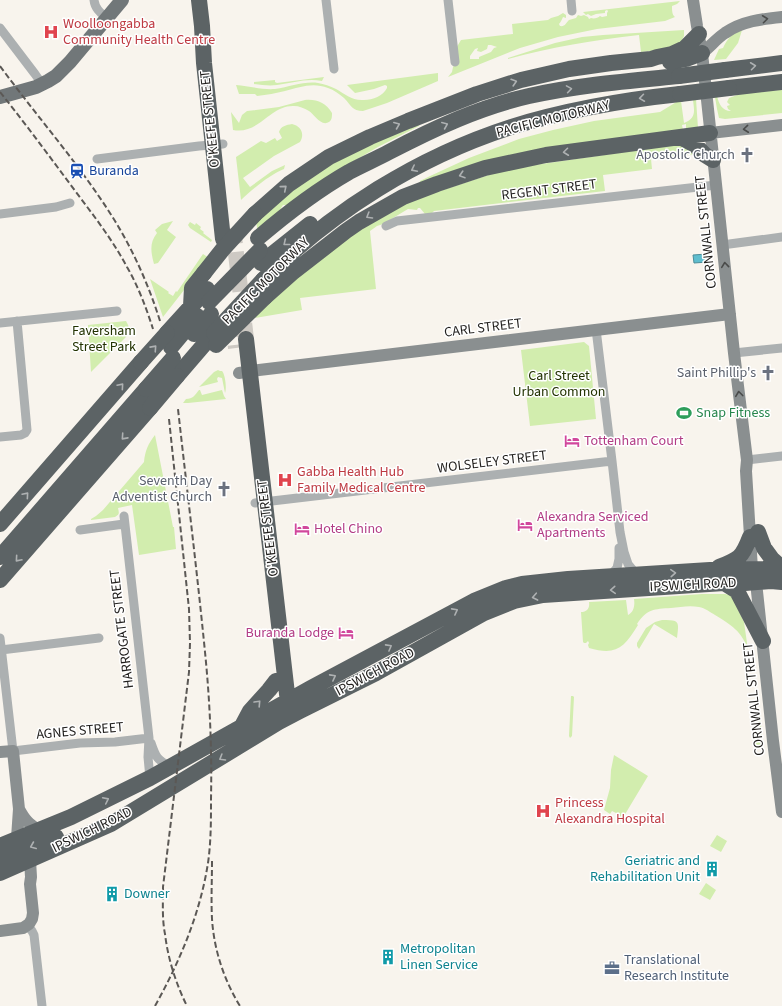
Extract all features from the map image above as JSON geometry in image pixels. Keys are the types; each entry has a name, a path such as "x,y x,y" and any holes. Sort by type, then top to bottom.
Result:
{"highway":[{"name":"O'KEEFE STREET","path":"199,0 202,26 202,49 218,145"},
{"name":"O'KEEFE STREET","path":"208,0 218,145 228,233"},
{"path":"191,306 192,288 222,249 255,214 289,184 329,157 370,137 477,94 533,77 590,66 651,59 672,54 685,48 698,34"},
{"path":"651,59 662,62 678,61 691,58 702,53"},
{"name":"PACIFIC MOTORWAY","path":"0,524 144,376 170,346 191,306 209,302 260,250 291,211 320,190 349,172 426,133 465,117 529,96 598,85 782,63"},
{"name":"PACIFIC MOTORWAY","path":"215,339 263,280 306,240 380,187 458,148 484,137 528,122 568,112 619,102 782,82"},
{"path":"0,580 195,355 266,297 292,273 346,231 372,214 403,197 426,188 471,172 499,165 546,155 710,133"},
{"path":"680,137 695,145 705,155 713,160"},
{"path":"0,542 209,302 260,250 312,223 340,215"},
{"name":"O'KEEFE STREET","path":"241,343 284,712"},
{"path":"0,557 144,376"},
{"path":"710,570 735,561 745,550 754,535 772,559 782,569"},
{"name":"IPSWICH ROAD","path":"0,846 71,817 150,778 242,726 284,712 376,673 484,612 514,601 543,595 724,582 756,573 782,569"},
{"name":"IPSWICH ROAD","path":"2,867 30,860 111,824 284,712 311,688 474,601 500,590 522,584 568,579 710,570 756,573 771,581 782,582"},
{"path":"724,582 737,591 763,641"},
{"path":"242,726 250,711 280,676 311,688"},
{"path":"2,867 119,809 134,810"}],"main road":[{"path":"0,97 28,90 56,76 108,18 122,0"},
{"name":"CORNWALL STREET","path":"694,0 702,53 734,354 747,460 752,471 756,573 771,726 782,812"},
{"path":"702,53 722,35 736,27 756,20 782,17"},
{"path":"710,133 782,125"},
{"name":"CARL STREET","path":"244,372 730,314"},
{"path":"0,752 12,751 19,809 17,838"},
{"path":"19,809 25,820 38,830"},
{"path":"0,931 21,929 27,926 30,922 33,913 30,884 30,860"},
{"path":"2,867 20,875 30,884"}],"street":[{"path":"94,0 94,5 96,8 108,18"},
{"path":"326,0 334,69"},
{"path":"448,0 455,62"},
{"path":"571,0 572,11"},
{"path":"0,28 42,84"},
{"path":"97,159 218,145"},
{"name":"REGENT STREET","path":"386,226 397,221 716,185"},
{"path":"0,214 56,207 70,203"},
{"path":"722,244 782,238"},
{"path":"0,323 117,311"},
{"path":"0,437 21,435 27,430 17,321"},
{"path":"596,329 620,532 628,564 637,575"},
{"path":"734,354 782,348"},
{"path":"747,460 782,456"},
{"name":"WOLSELEY STREET","path":"260,502 612,461"},
{"name":"HARROGATE STREET","path":"80,530 124,520 149,738 148,757 150,778"},
{"path":"610,577 617,568 619,559 620,532"},
{"path":"422,629 430,642"},
{"path":"0,638 12,751"},
{"path":"1,650 99,638"},
{"name":"HARROGATE STREET","path":"149,738 158,760 170,767"},
{"name":"AGNES STREET","path":"12,751 80,743 115,742 149,738"},
{"path":"27,926 34,935 42,1006"}],"green space":[{"path":"680,1 672,6 675,17 665,21 597,29 558,37 520,48 448,77 455,64 455,50 461,40 513,34 512,24 548,20 563,13 566,15 566,18 563,17 559,24 560,26 564,25 569,20 576,18 578,15 584,15 589,19 607,16 608,11 607,10 605,13 591,16 588,14 586,15 583,12","holes":["488,45 497,47 491,52 479,57 479,59 470,59 470,56 475,49 478,48 477,51 481,52 487,49"]},
{"path":"743,27 738,43 726,59 714,60 719,49 723,48 731,36"},
{"path":"684,30 684,36 681,42 670,49 641,52 639,35 573,44 508,59 555,43 582,37"},
{"path":"438,73 438,81 387,103 363,111 354,109 344,98 322,86 312,85 257,96 255,94 239,94 236,85 275,89 302,83 318,83 334,88 349,97 367,100 380,95 385,91 387,86 385,85 355,93 347,85"},
{"path":"324,77 322,81 305,80 274,85 254,84 254,82 275,80 277,83"},
{"path":"782,90 782,113 725,119 719,118 715,97 717,96 721,106 725,110 731,111 727,106 730,105 727,102 729,98 740,94"},
{"path":"696,99 698,128 686,130 686,124 682,125 683,130 419,184 420,181 469,158 519,139 594,121 660,112 678,101 681,101 684,123 693,116 693,100"},
{"path":"305,100 313,100 324,104 332,113 331,120 326,123 320,122 309,111 302,107 294,106 278,110 250,128 233,130 231,112 239,123 242,115 247,111 279,107"},
{"path":"292,124 300,128 302,136 300,142 274,156 243,178 250,187 272,171 285,165 284,169 261,183 241,200 236,157 261,141 266,143 275,138 277,141 282,138 279,132 281,128"},
{"path":"420,124 419,126 378,147 335,172 287,205 283,205 280,211 257,228 256,219 268,207 342,156"},
{"path":"675,143 696,154 651,159 652,169 603,175 605,191 434,211 432,213 425,214 420,208 417,210 408,209 370,231 376,289 300,298 302,310 255,318 266,304 328,251 400,204 507,169"},
{"path":"173,221 167,230 176,237 158,263 154,264 151,248 154,237 157,233 155,230 162,224"},
{"path":"190,222 195,225 196,223 201,227 200,229 204,232 203,233 212,240 211,242 190,228 188,225"},
{"path":"203,254 209,258 163,317 150,279 173,296"},
{"name":"Faversham Street Park","path":"126,321 129,329 126,337 91,372 88,325"},
{"name":"Carl Street Urban Common","path":"584,342 589,346 596,419 530,426 521,350"},
{"path":"218,370 222,371 224,375 226,385 225,393 222,378 218,377 218,382 199,387 214,372"},
{"path":"199,390 202,395 222,390 226,399 183,403 186,399 194,396"},
{"path":"155,435 174,527 176,549 139,555 132,505 118,508 119,513 115,517 91,519 103,510 144,462 147,448"},
{"path":"702,594 731,595 744,622 748,650 743,638 731,625 705,609 692,606 651,611 644,615 628,639 618,648 613,650 606,651 589,648 588,641 586,643 583,642 581,612 588,609 589,602 626,600 628,615 634,608 634,599"},
{"path":"672,620 677,623 677,638 654,624 639,649 637,643 646,628 655,622"},
{"path":"571,696 574,697 572,736 570,738 569,736"},
{"path":"757,714 760,714 762,735 760,738 761,746 754,744"},
{"path":"614,755 648,776 621,821 616,818 618,814 612,811 610,814 604,810 610,788"},
{"path":"717,835 727,841 721,852 710,846"},
{"path":"706,883 716,890 710,900 699,894"}],"water":[{"path":"707,254 708,262 694,263 693,255"}],"tunnel":[{"path":"233,228 246,339"},
{"path":"233,321 236,348"}],"railway":[{"path":"0,66 74,161 115,221 140,270 160,321"},
{"path":"0,92 93,214 114,245 135,282 153,329"},
{"path":"155,1006 181,954 200,901 208,863 211,831 211,762 208,689 199,591 178,409"},
{"path":"169,419 189,609 190,643 189,672 163,887 163,917 170,962 179,989 187,1006"},
{"path":"212,861 212,912 215,942 229,986 240,1006"}],"place":[{"name":"Woolloongabba Community Health Centre","path":"51,32"},
{"name":"Apostolic Church","path":"747,155"},
{"name":"Buranda","path":"77,171"},
{"name":"Saint Phillip's","path":"768,373"},
{"name":"Snap Fitness","path":"684,413"},
{"name":"Tottenham Court","path":"572,441"},
{"name":"Gabba Health Hub Family Medical Centre","path":"285,480"},
{"name":"Seventh Day Adventist Church","path":"224,489"},
{"name":"Alexandra Serviced Apartments","path":"525,525"},
{"name":"Hotel Chino","path":"302,529"},
{"name":"Buranda Lodge","path":"346,633"},
{"name":"Princess Alexandra Hospital","path":"543,811"},
{"name":"Geriatric and Rehabilitation Unit","path":"712,869"},
{"name":"Downer","path":"112,894"},
{"name":"Metropolitan Linen Service","path":"388,957"},
{"name":"Translational Research Institute","path":"612,968"}]}
